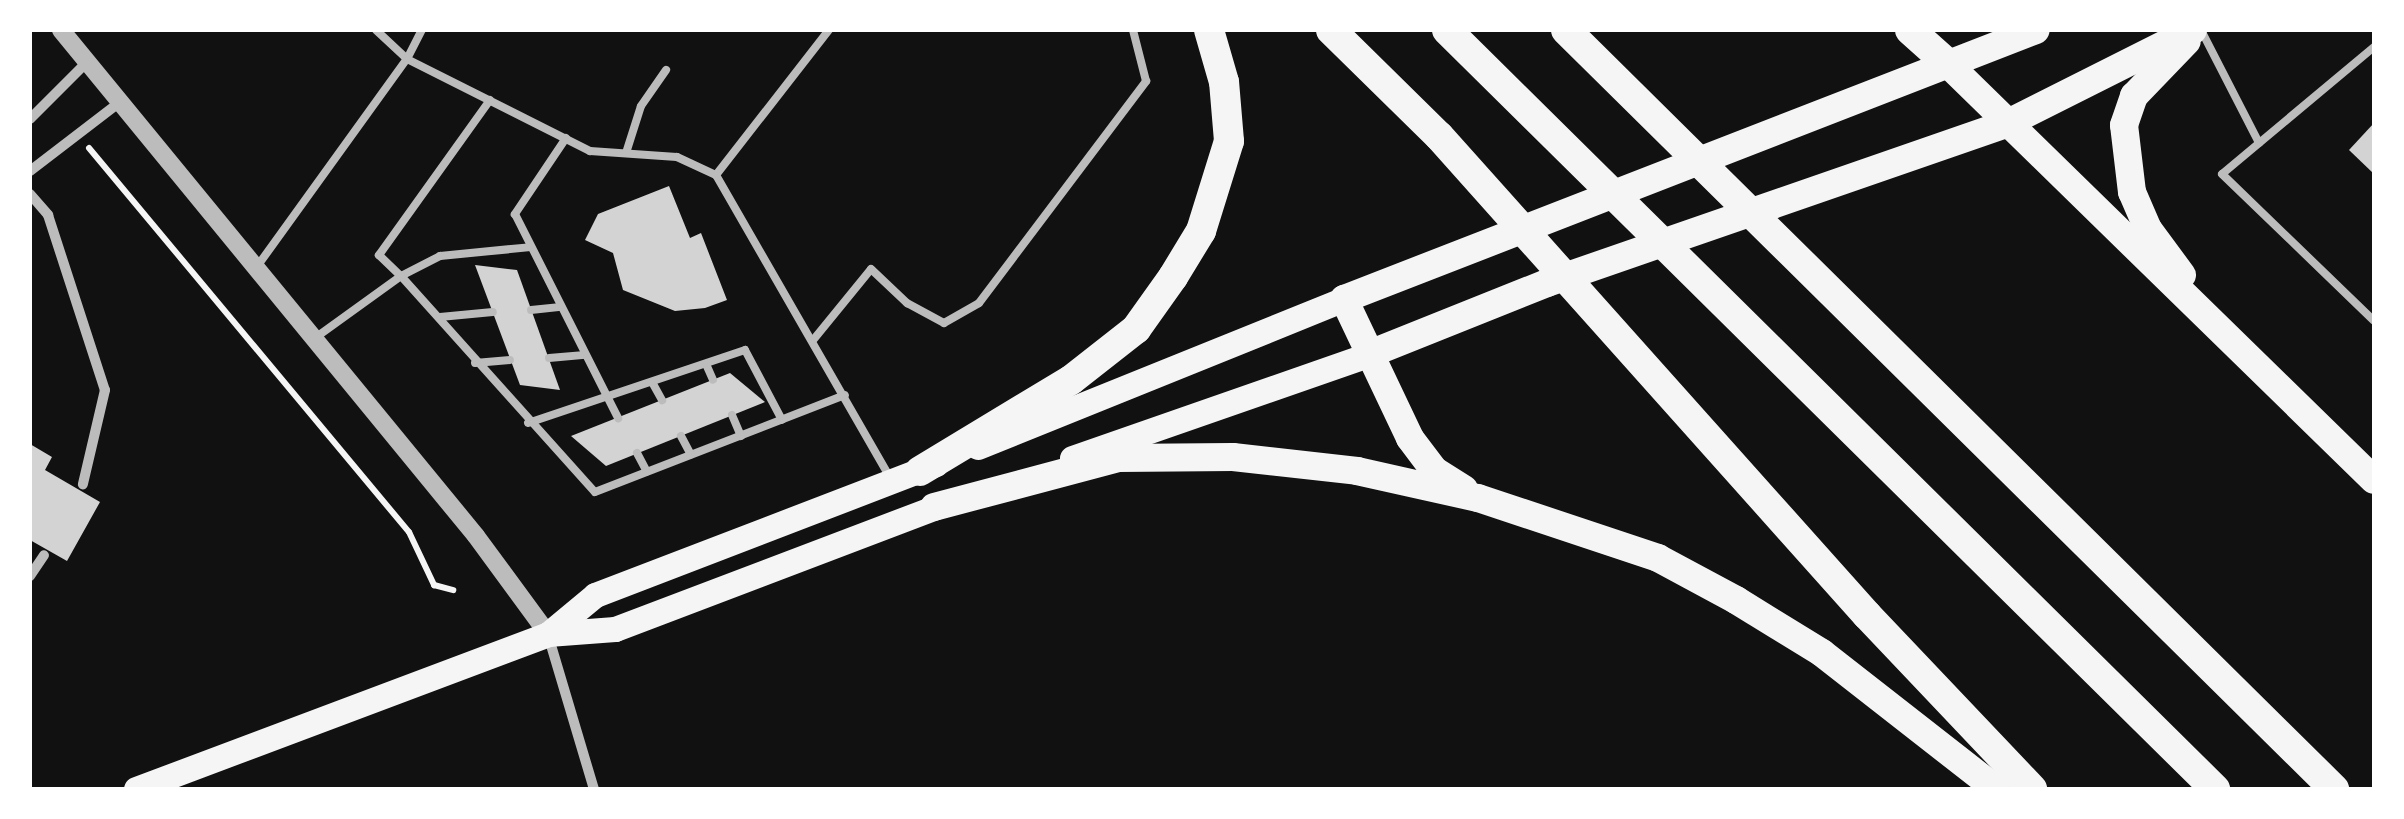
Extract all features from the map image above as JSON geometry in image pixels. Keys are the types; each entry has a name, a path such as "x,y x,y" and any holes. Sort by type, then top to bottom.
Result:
{"highway":[{"path":"906,476 1071,380 1136,329 1173,276 1201,231 1229,141 1224,82 1210,30"},
{"path":"1331,30 1439,136 1638,353 1867,616 2032,789"},
{"path":"1447,30 2214,789"},
{"path":"1566,30 1834,289 2334,789"},
{"path":"1910,30 2374,480"},
{"path":"1478,498 1434,470 1410,438 1344,299 2036,30"},
{"path":"1368,355 1546,284 2008,124 2197,30"},
{"path":"2197,30 2134,96 2124,125 2124,157 2148,230 2262,373"},
{"path":"934,507 1118,458 1233,457 1357,472 1478,498 1658,558 1736,600 1822,653 1996,789"}],"main road":[{"path":"548,634 595,596 906,476 1344,299"},
{"path":"136,789 548,634 615,629 934,507 1368,355"}],"street":[{"path":"62,30 476,536 548,634 594,789"},
{"path":"30,120 88,61"},
{"path":"30,171 121,101"},
{"path":"30,194 48,216 105,390 84,484"},
{"path":"30,576 44,555"}],"lane":[{"path":"376,30 407,59 590,150 677,157 716,175 845,396 906,476"},
{"path":"255,269 407,59 422,30"},
{"path":"716,175 830,30"},
{"path":"814,338 871,269 906,303 944,323 979,303 1146,82 1133,30"},
{"path":"2197,30 2259,143"},
{"path":"2374,47 2222,174 2374,320"},
{"path":"626,153 640,106 666,70"},
{"path":"490,100 378,255 440,317 528,424 595,492 845,396"},
{"path":"566,138 515,214 618,418"},
{"path":"312,340 401,276 440,256 531,248"},
{"path":"531,310 561,307"},
{"path":"440,317 492,312"},
{"path":"528,424 744,350 782,420"},
{"path":"549,358 586,356"},
{"path":"474,363 510,360"},
{"path":"706,364 713,380"},
{"path":"652,382 662,400"},
{"path":"732,415 741,436"},
{"path":"681,436 691,455"},
{"path":"636,453 648,472"}],"path":[{"path":"76,133 410,532 434,586 453,590"}],"building":[{"path":"2374,123 2374,174 2349,150"},
{"path":"669,186 690,238 701,233 727,300 705,308 675,311 623,290 613,253 585,240 598,214"},
{"path":"475,265 517,270 560,390 520,385"},
{"path":"730,373 765,402 606,466 571,436"},
{"path":"30,444 52,457 45,470 100,502 67,561 30,540"}]}
